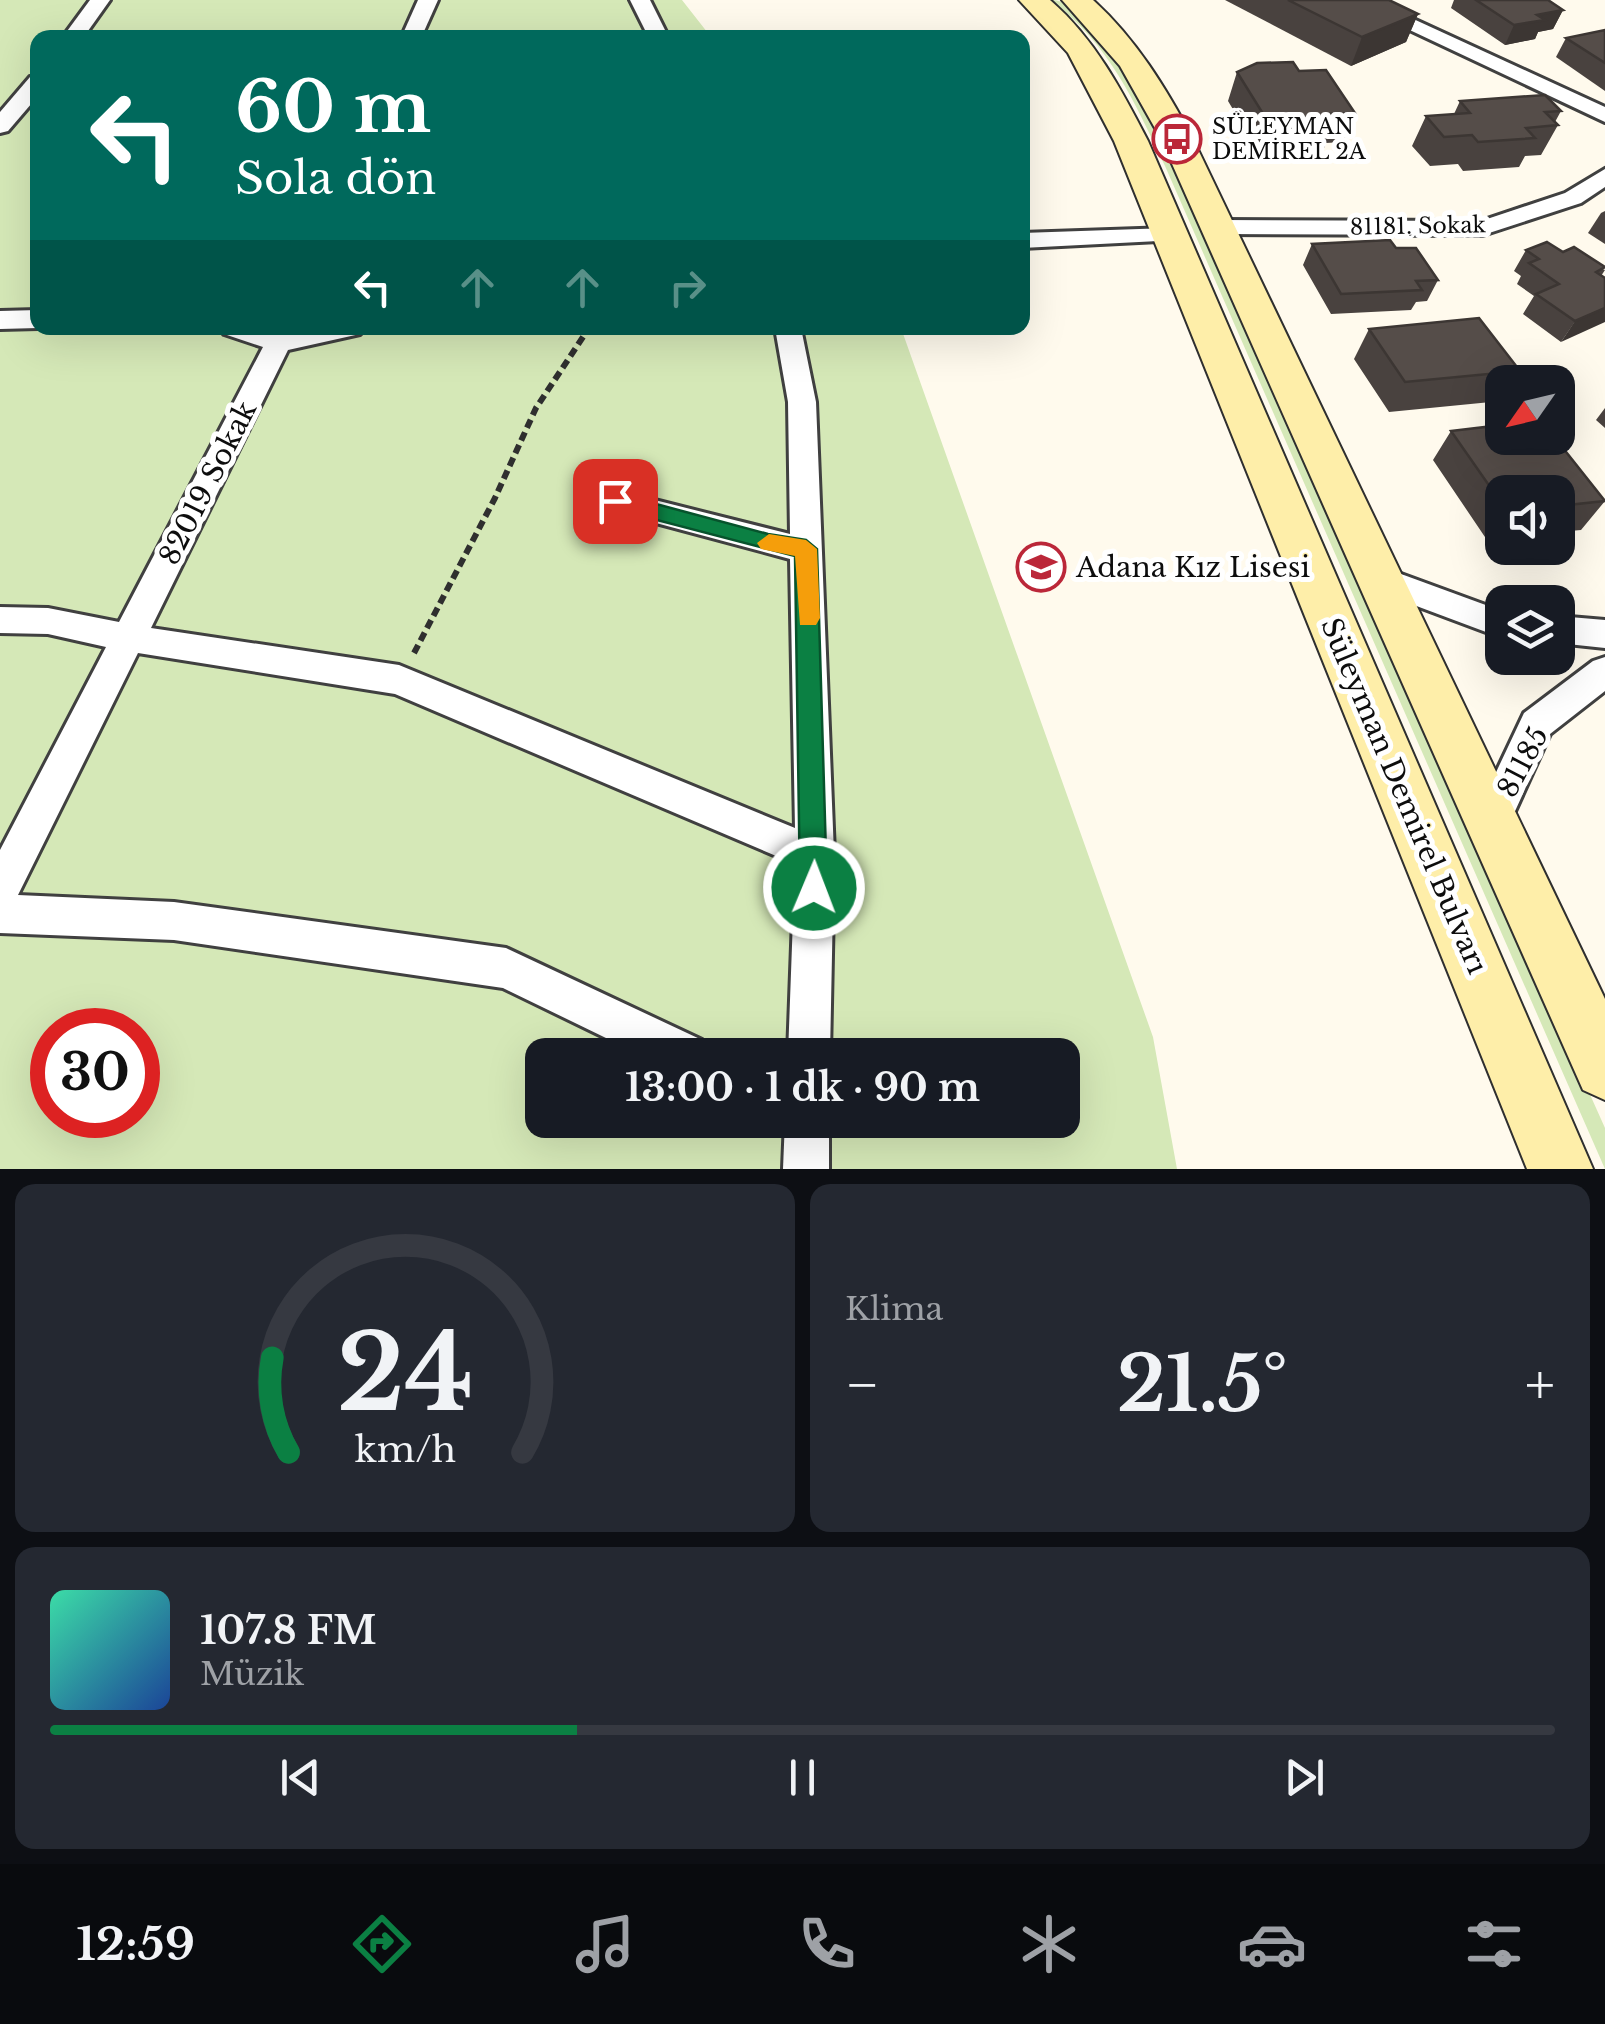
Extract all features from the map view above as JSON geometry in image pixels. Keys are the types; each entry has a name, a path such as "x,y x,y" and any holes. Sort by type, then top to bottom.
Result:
{"main road":[{"name":"Süleyman Demirel Bulvarı","path":"1033,0 1071,32 1099,75 1131,140 1560,1169"},
{"path":"1076,0 1110,29 1142,72 1220,227 1605,1068"}],"street":[{"path":"78,30 100,0"},
{"path":"415,30 428,0"},
{"path":"640,0 654,30"},
{"path":"1356,0 1605,116"},
{"path":"0,126 30,91"},
{"name":"81181. Sokak","path":"1220,227 1484,228 1573,198 1605,176"},
{"path":"1030,241 1169,235"},
{"path":"0,320 30,319"},
{"name":"82019 Sokak","path":"0,890 283,335"},
{"path":"789,335 802,402 814,854 809,1038"},
{"path":"615,501 768,543 806,549"},
{"path":"1382,580 1485,619"},
{"path":"0,620 48,621 128,638 399,680 814,854"},
{"path":"1575,631 1605,634"},
{"name":"81185","path":"1492,820 1537,724 1605,671"},
{"path":"0,914 174,920 506,968 652,1038"},
{"path":"806,1169 807,1138"}],"path":[{"path":"399,680 457,574 536,408 584,335"}],"green space":[{"path":"0,0 682,0 706,30 30,30 30,335 903,335 1153,1037 1177,1169 0,1169"},
{"path":"1051,0 1070,6 1089,20 1107,42 1140,96 1174,166 1605,1128 1605,1169 1165,166 1105,55 1072,17"}],"building":[{"path":"1288,0 1389,0 1418,14 1362,37"},
{"path":"1476,0 1548,0 1563,10 1537,15 1545,20 1514,25"},
{"path":"1605,30 1605,63 1566,38"},
{"path":"1293,62 1299,71 1326,70 1355,113 1327,114 1333,124 1293,125 1265,117 1237,72 1257,63"},
{"path":"1545,95 1561,111 1545,112 1558,125 1526,128 1535,138 1478,142 1472,135 1444,137 1426,116 1470,113 1460,101"},
{"path":"1390,240 1396,248 1416,248 1438,280 1416,281 1422,290 1341,294 1312,244"},
{"path":"1547,242 1563,252 1574,247 1605,267 1596,272 1605,278 1605,308 1575,321 1536,294 1559,284 1529,263 1539,259 1526,250"},
{"path":"1479,318 1515,365 1485,365 1485,374 1405,382 1369,329"},
{"path":"1485,427 1485,455 1568,455 1605,501 1575,504 1575,475 1485,475 1485,480 1451,431"}],"slow traffic":[{"path":"769,543 806,549 808,618"}],"place":[{"name":"SÜLEYMAN DEMİREL 2A","path":"1177,139"},
{"name":"Adana Kız Lisesi","path":"1041,567"}],"route":[{"path":"615,501 768,543 806,549 814,888"}]}
